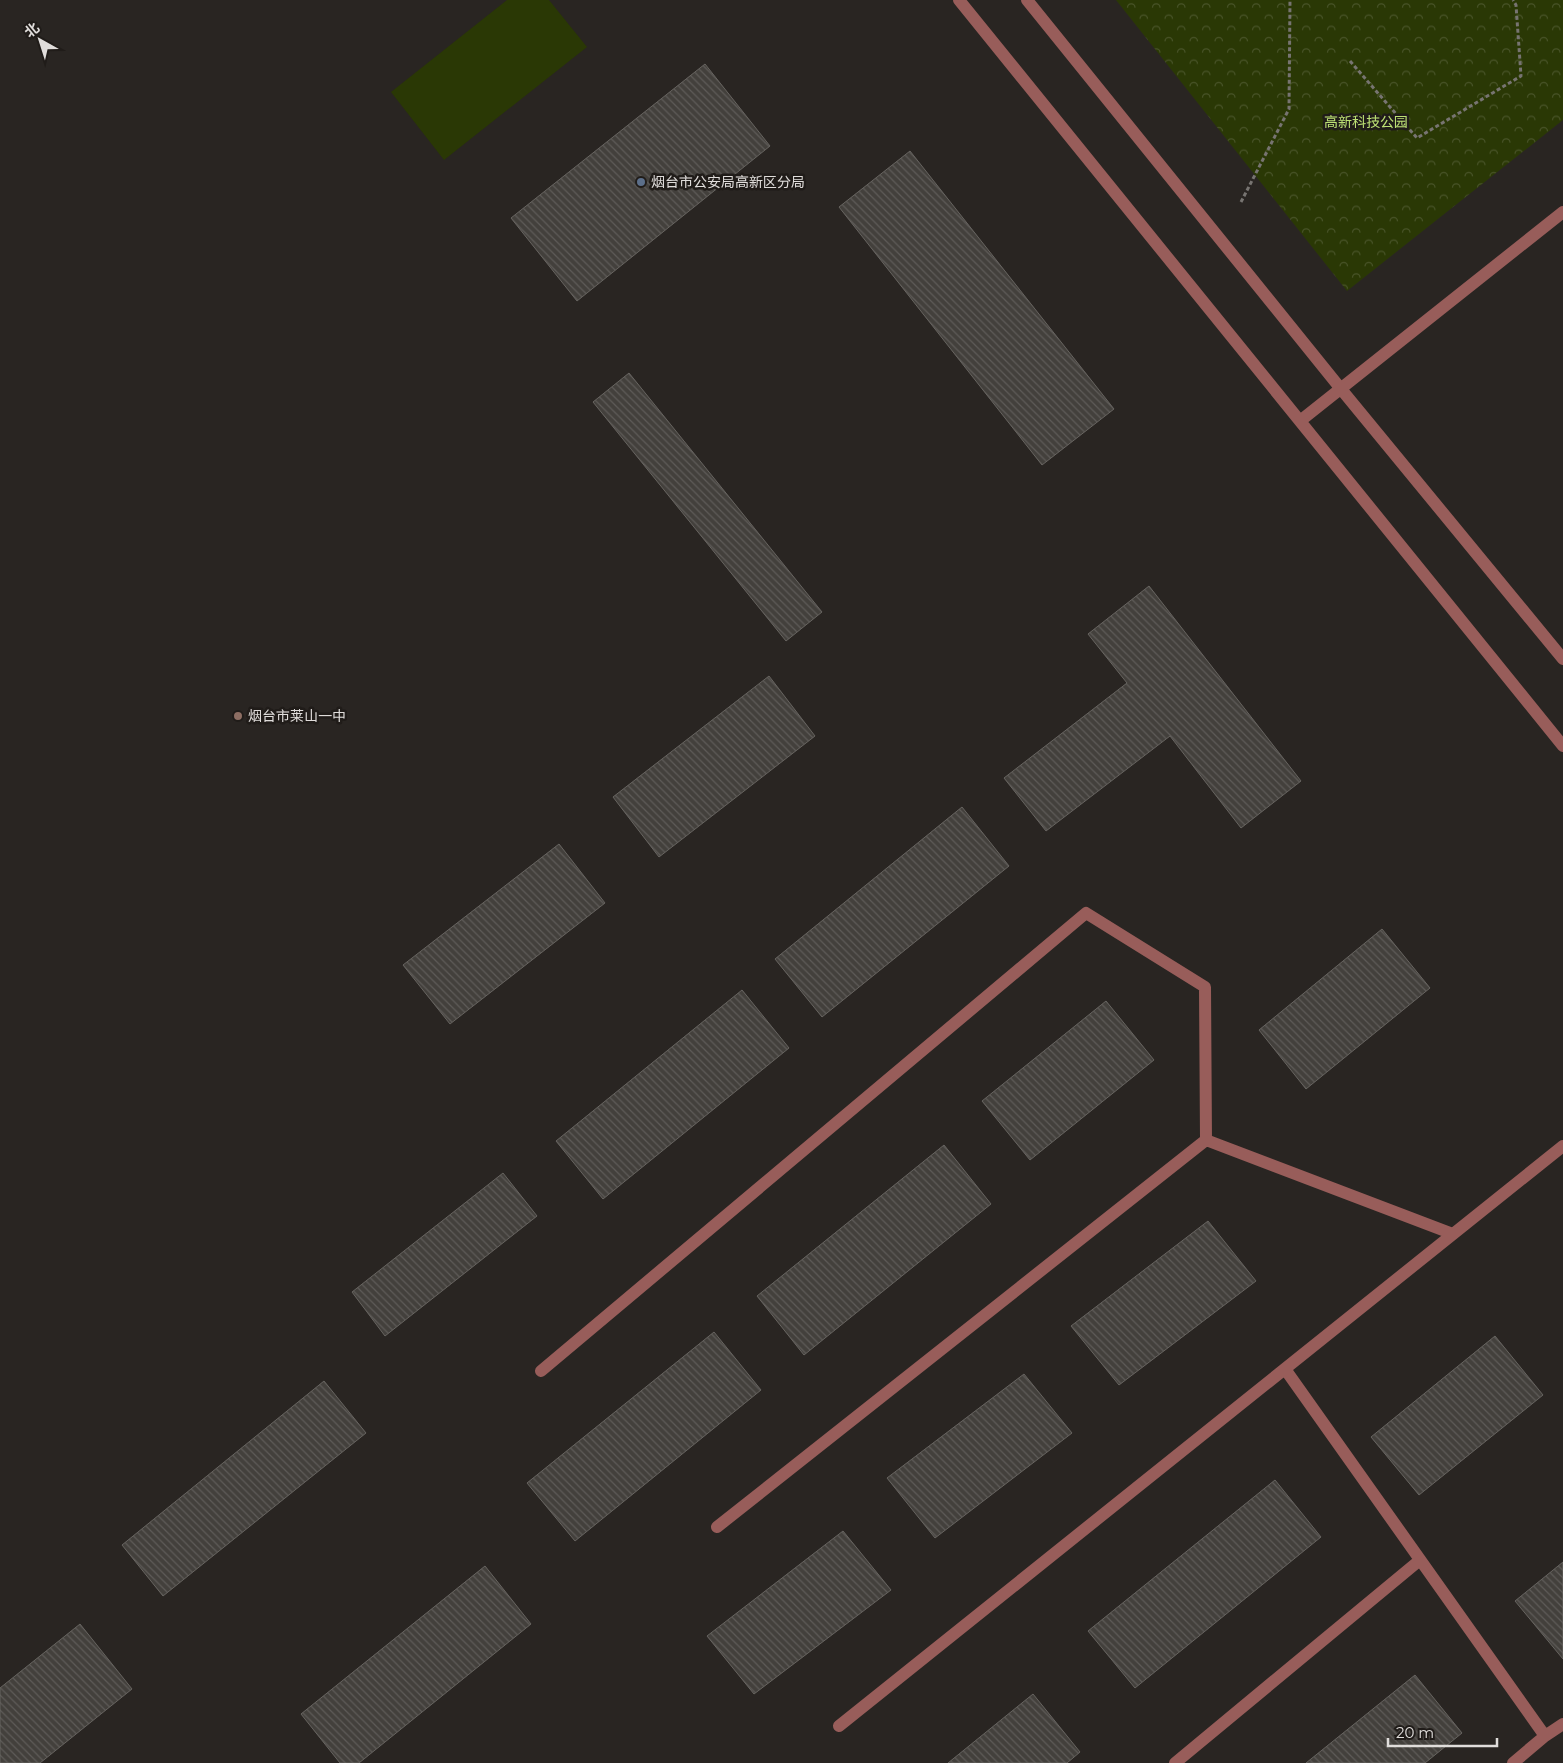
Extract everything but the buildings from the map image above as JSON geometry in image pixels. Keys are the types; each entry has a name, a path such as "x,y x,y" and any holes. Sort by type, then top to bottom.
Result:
{"street":[{"path":"959,0 1563,746"},
{"path":"1027,0 1341,389 1563,659"},
{"path":"1300,421 1563,212"},
{"path":"541,1371 1086,913 1205,987 1206,1140"},
{"path":"1206,1140 1453,1234"},
{"path":"718,1527 1206,1140"},
{"path":"839,1726 1563,1146"},
{"path":"1285,1369 1545,1736"},
{"path":"1176,1763 1420,1560"},
{"path":"1514,1763 1545,1736 1563,1724"}],"path":[{"path":"1241,202 1289,109 1290,0"},
{"path":"1350,62 1417,138 1521,76 1516,5 1513,0"}],"green space":[{"path":"507,0 549,0 587,47 444,160 391,92"},
{"name":"高新科技公园","path":"1116,0 1563,0 1563,120 1347,291"}],"place":[{"name":"烟台市公安局高新区分局","path":"641,182"},
{"name":"烟台市莱山一中","path":"238,716"}]}
